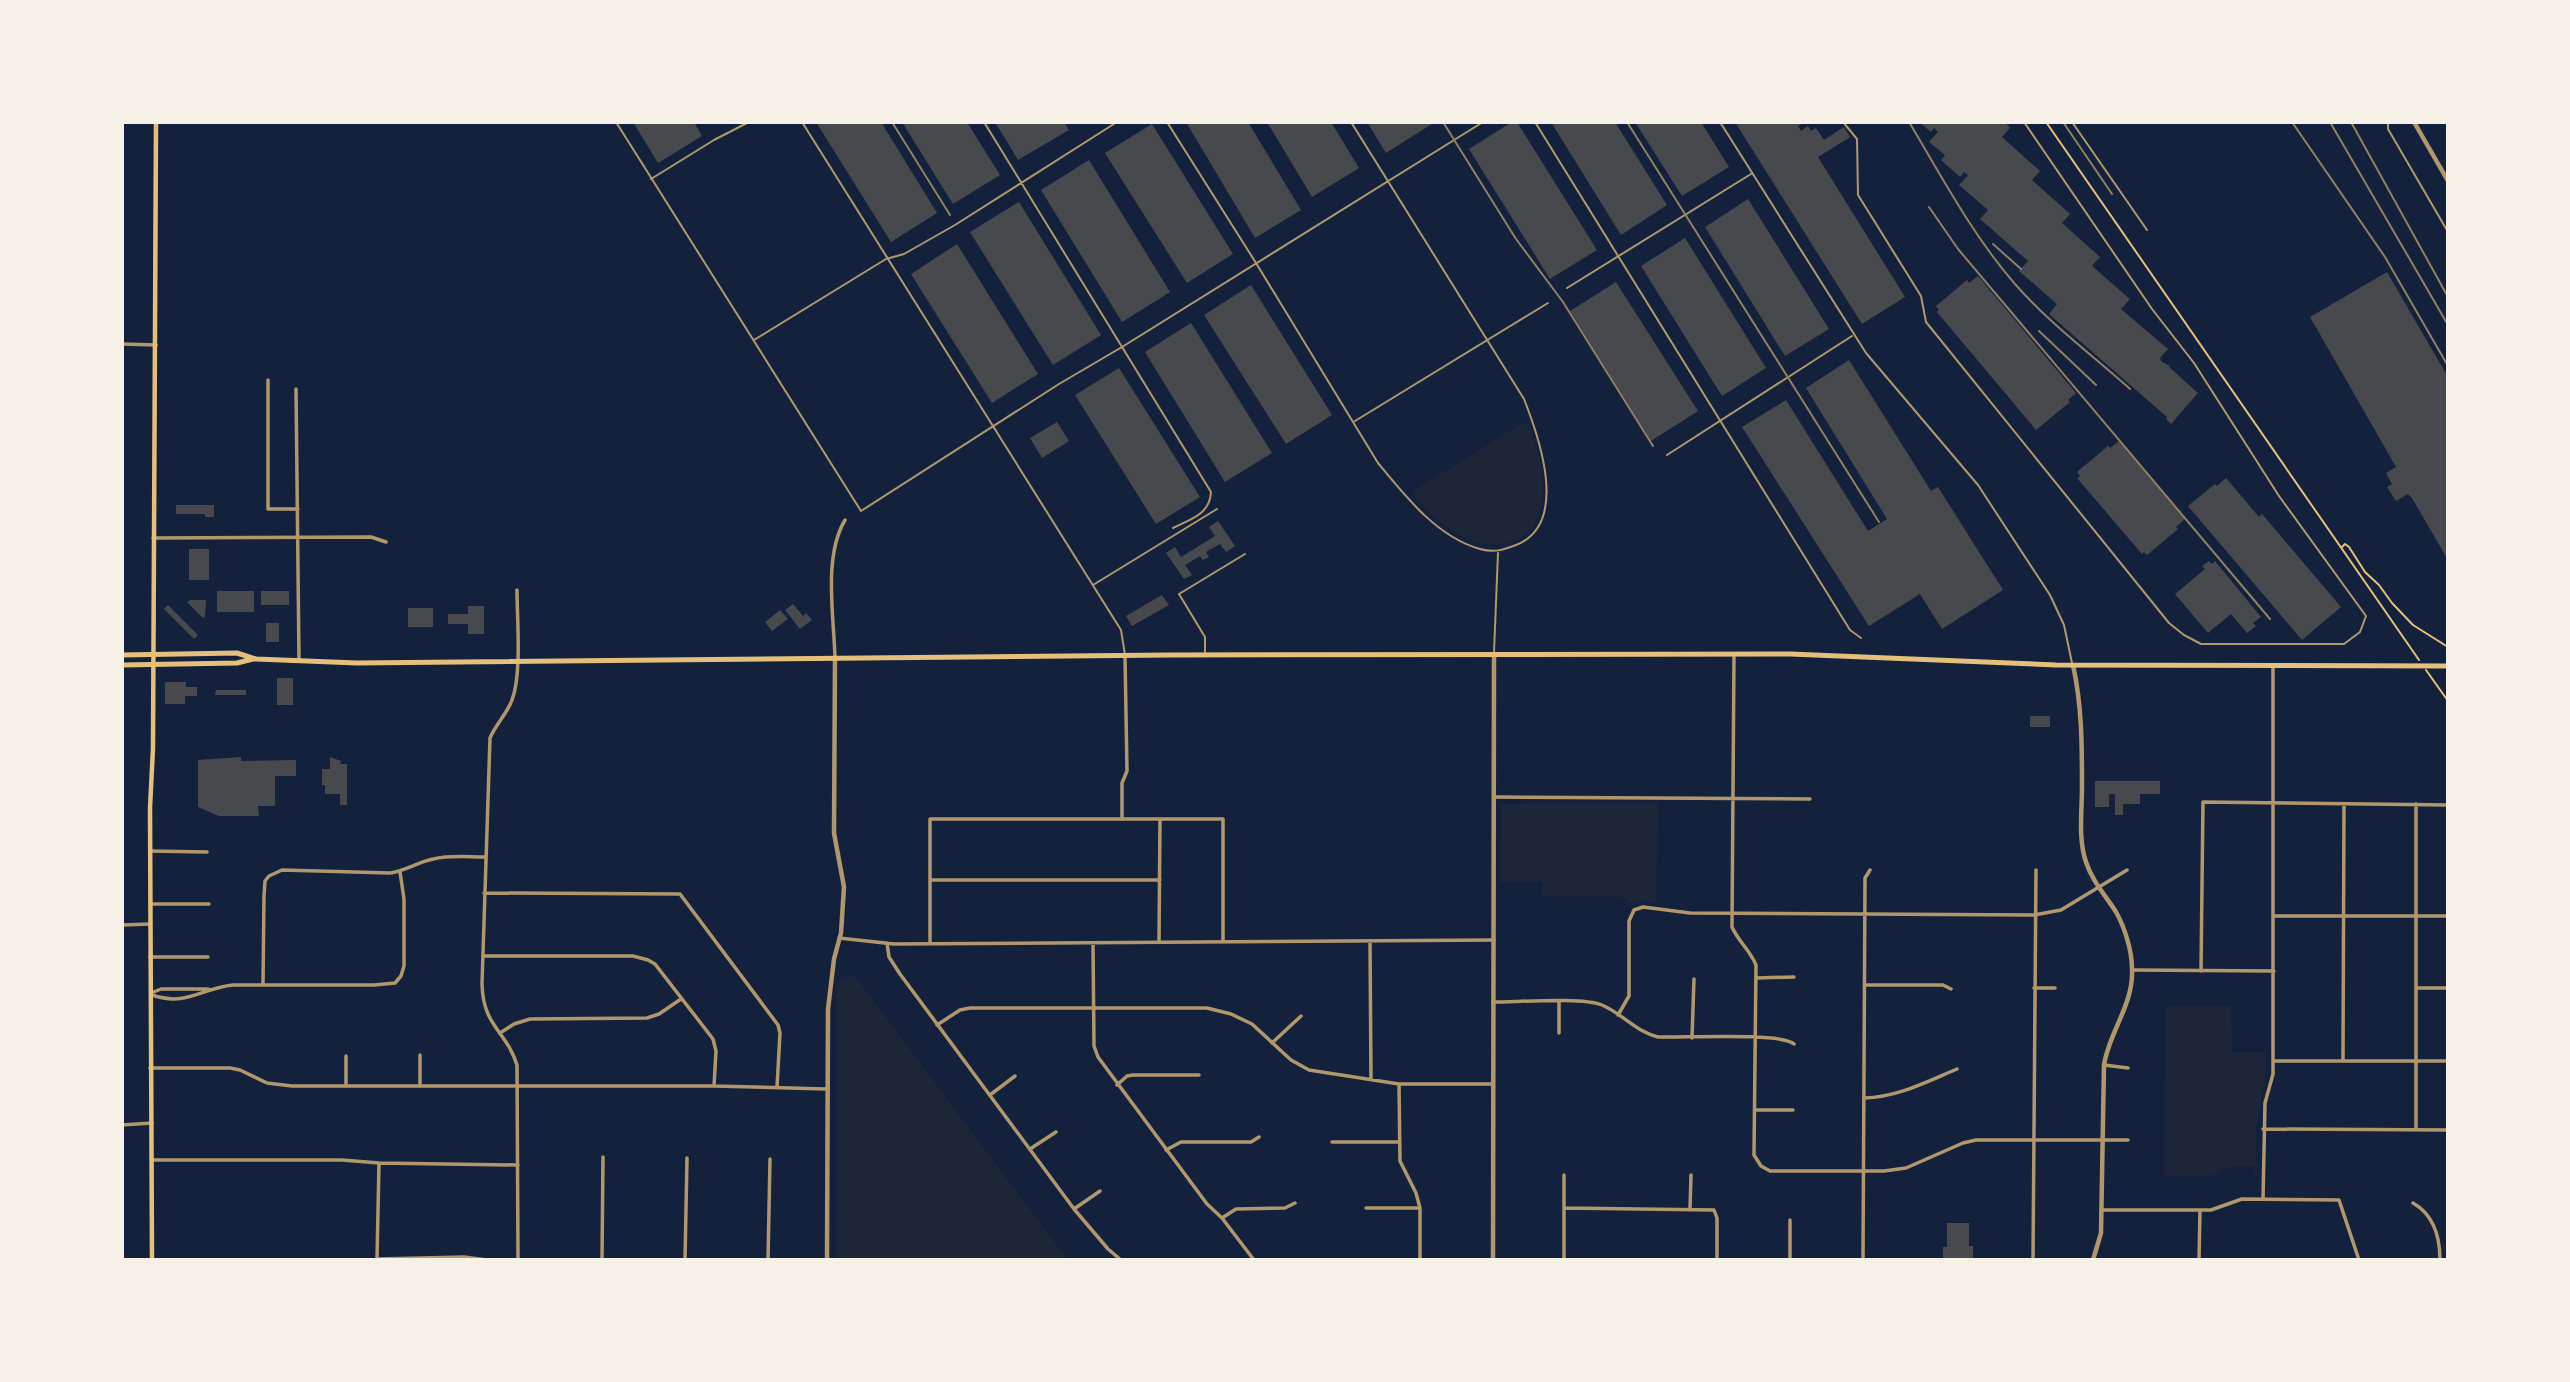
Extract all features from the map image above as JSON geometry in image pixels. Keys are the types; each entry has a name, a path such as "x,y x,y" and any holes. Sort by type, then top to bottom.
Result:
{"main road":[{"path":"152,1259 150,851 156,122"},
{"path":"122,655 237,653 256,659"},
{"path":"122,665 237,663 256,659 357,663 1494,654 1847,655 2073,665 2448,666"}],"street":[{"path":"2414,122 2448,181"},
{"path":"122,344 156,345"},
{"path":"268,380 268,509 298,509"},
{"path":"296,389 299,659"},
{"path":"827,1259 828,1009 844,887 834,833 835,658 832,561 835,541 845,520"},
{"path":"153,538 371,537 386,542"},
{"path":"517,590 516,682 513,698 490,738 482,956 484,1007 491,1023 514,1054 517,1065 518,1259"},
{"path":"1493,1259 1494,654"},
{"path":"1734,655 1732,927 1751,953 1756,965 1755,1155 1760,1166 1770,1171 1864,1171 1906,1168 1976,1140 2128,1140"},
{"path":"1122,819 1122,783 1127,771 1125,656"},
{"path":"2073,665 2080,700 2082,838 2085,862 2098,888 2117,914 2133,970 2127,1004 2106,1048 2101,1233 2093,1259"},
{"path":"2263,1199 2265,1103 2273,1074 2273,666"},
{"path":"1494,797 1810,799"},
{"path":"2201,971 2203,802 2448,805"},
{"path":"2343,1061 2344,804"},
{"path":"2416,804 2416,1130"},
{"path":"930,943 930,819 1223,819 1223,942"},
{"path":"1159,942 1160,819"},
{"path":"150,851 207,852"},
{"path":"263,984 264,896 265,881 269,876 282,870 400,872 424,861 446,856 485,857"},
{"path":"1863,1259 1865,877 1870,870"},
{"path":"2033,1259 2036,870"},
{"path":"1618,1015 1629,996 1629,921 1634,909 1643,907 1690,913 1732,914 2034,915 2061,911 2127,870"},
{"path":"150,994 162,998 187,999 224,986 390,985 396,982 404,966 404,899 400,872"},
{"path":"932,880 1160,880"},
{"path":"485,893 680,894 778,1025 780,1033 777,1088"},
{"path":"150,904 209,904"},
{"path":"2274,916 2448,916"},
{"path":"122,925 150,924"},
{"path":"839,939 887,943 1494,940"},
{"path":"1370,941 1371,1079"},
{"path":"887,943 889,957 937,1025 1074,1209 1108,1249 1121,1259"},
{"path":"1093,943 1094,1046 1098,1057 1207,1205 1222,1219 1254,1259"},
{"path":"482,956 633,956 648,960 661,971 715,1044 713,1086"},
{"path":"150,957 208,957"},
{"path":"2133,970 2274,971"},
{"path":"1756,978 1794,976"},
{"path":"1692,1038 1694,979"},
{"path":"1865,985 1943,985 1951,989"},
{"path":"2034,988 2055,988"},
{"path":"2416,988 2448,988"},
{"path":"150,994 161,989 211,990"},
{"path":"500,1033 530,1019 653,1017 681,999"},
{"path":"1493,1002 1596,1003 1645,1034 1658,1037 1755,1037 1788,1039 1794,1044"},
{"path":"1559,1002 1559,1033"},
{"path":"937,1025 960,1010 970,1008 1207,1008 1231,1014 1252,1024 1291,1060 1309,1070 1399,1084 1493,1084"},
{"path":"1272,1043 1301,1016"},
{"path":"420,1055 420,1086"},
{"path":"346,1056 346,1086"},
{"path":"2273,1061 2448,1061"},
{"path":"2104,1065 2128,1068"},
{"path":"150,1068 230,1068 276,1085 826,1088"},
{"path":"1864,1098 1901,1093 1957,1069"},
{"path":"1117,1085 1127,1076 1133,1075 1199,1074"},
{"path":"990,1095 1015,1076"},
{"path":"1399,1084 1401,1161 1420,1208 1420,1259"},
{"path":"1755,1110 1793,1110"},
{"path":"122,1125 152,1123"},
{"path":"2263,1129 2448,1130"},
{"path":"1030,1150 1056,1132"},
{"path":"1166,1150 1181,1142 1251,1142 1259,1137"},
{"path":"1332,1142 1400,1142"},
{"path":"602,1259 603,1157"},
{"path":"685,1259 687,1158"},
{"path":"768,1259 770,1159"},
{"path":"152,1160 342,1160 518,1165"},
{"path":"379,1163 377,1259 487,1259"},
{"path":"1564,1175 1564,1259"},
{"path":"1690,1209 1691,1175"},
{"path":"1074,1209 1100,1191"},
{"path":"2102,1210 2200,1210 2221,1208 2242,1199 2339,1200 2359,1259"},
{"path":"1222,1219 1236,1209 1285,1208 1295,1203"},
{"path":"2413,1203 2422,1209 2433,1223 2440,1242 2440,1259"},
{"path":"1366,1208 1420,1208"},
{"path":"1564,1208 1714,1210 1717,1218 1717,1259"},
{"path":"2199,1259 2200,1210"},
{"path":"1790,1220 1790,1259"}],"lane":[{"path":"615,122 861,511 1059,384 1483,122"},
{"path":"651,180 714,140 749,122"},
{"path":"802,122 1121,630 1125,656"},
{"path":"984,122 1211,492 1209,507 1173,528"},
{"path":"753,341 887,259 904,254 1117,122"},
{"path":"1167,122 1378,463 1423,514 1463,542 1479,549 1498,552 1527,541 1543,521 1547,484 1540,443 1524,399 1351,122"},
{"path":"1535,122 1850,630 1861,638"},
{"path":"1720,122 1853,335 1978,485 2050,595 2064,625 2073,665"},
{"path":"1843,122 1857,139 1858,195 1921,296 1926,322 2169,623 2201,644 2344,644 2360,632 2366,615 2279,496 2200,373 2152,309 2024,122"},
{"path":"2072,122 2147,230"},
{"path":"2388,122 2388,129 2448,232"},
{"path":"1567,288 1752,173"},
{"path":"1354,422 1548,303"},
{"path":"1667,455 1853,335"},
{"path":"1093,586 1217,509"},
{"path":"1494,654 1498,552"},
{"path":"1205,655 1205,637 1179,594 1245,554"}],"path":[{"path":"2046,122 2448,701"},
{"path":"2341,548 2346,544 2349,547 2365,572 2413,625 2448,647"}],"shaded area":[{"path":"1524,422 1528,424 1536,445 1543,481 1538,518 1530,530 1519,539 1506,544 1490,545 1474,541 1445,526 1415,498 1414,491"},
{"path":"1658,803 1656,902 1640,900 1631,903 1622,897 1542,896 1542,882 1500,882 1501,804"},
{"path":"854,975 1067,1259 836,1259 836,982"},
{"path":"2165,1006 2231,1006 2232,1052 2265,1052 2266,1045 2266,1075 2256,1129 2256,1180 2254,1166 2233,1166 2208,1177 2164,1176"}],"building":[{"path":"633,122 694,122 702,136 658,163"},
{"path":"816,122 881,122 937,213 891,242"},
{"path":"902,122 967,122 1000,175 953,204"},
{"path":"995,122 1064,122 1069,130 1018,160"},
{"path":"1186,122 1248,122 1301,210 1255,238"},
{"path":"1267,122 1331,122 1359,168 1312,197"},
{"path":"1367,122 1435,122 1386,153"},
{"path":"1512,122 1517,122 1597,250 1550,279 1469,149"},
{"path":"1551,122 1615,122 1667,205 1621,235"},
{"path":"1635,122 1701,122 1729,167 1682,196"},
{"path":"1735,122 1804,122 1798,126 1801,131 1808,126 1811,131 1816,128 1824,140 1844,127 1850,137 1818,157 1905,297 1862,324"},
{"path":"1919,122 2005,122 2010,128 2002,137 2040,171 2032,180 2070,214 2062,223 2100,257 2092,266 2130,299 2121,309 2168,349 2160,358 2162,362 2170,366 2198,393 2171,424 2167,417 2049,314 2057,304 2019,271 2028,261 1980,219 1988,210 1959,185 1968,175 1964,172 1960,177 1941,160 1945,155 1929,142 1938,132 1934,128 1931,132"},
{"path":"1152,124 1233,254 1187,283 1105,153"},
{"path":"1089,160 1170,292 1122,322 1041,190"},
{"path":"1748,199 1829,329 1785,356 1705,227"},
{"path":"1019,202 1101,335 1053,365 970,232"},
{"path":"1685,238 1766,368 1722,396 1641,266"},
{"path":"957,244 1038,374 992,403 911,274"},
{"path":"2387,272 2448,377 2448,560 2412,498 2408,494 2396,501 2387,487 2392,484 2386,473 2396,467 2310,317"},
{"path":"1978,276 2076,393 2068,400 2070,402 2036,430 1937,312 1939,310 1936,306 1967,280 1969,283"},
{"path":"1616,282 1698,411 1651,441 1570,311"},
{"path":"1251,285 1332,415 1286,444 1204,315"},
{"path":"1191,323 1272,453 1225,482 1145,352"},
{"path":"1849,360 1931,491 1938,487 2003,590 1942,629 1920,594 1869,626 1742,427 1786,400 1868,531 1887,519 1806,388"},
{"path":"1119,368 1200,497 1156,524 1075,395"},
{"path":"1057,422 1069,441 1042,458 1030,438"},
{"path":"2119,441 2185,519 2176,527 2178,529 2147,555 2144,552 2142,554 2077,478 2080,476 2077,472 2108,446 2110,448"},
{"path":"2226,478 2259,517 2262,514 2341,607 2302,640 2188,506"},
{"path":"176,505 214,505 214,517 205,517 205,514 176,514"},
{"path":"1218,521 1235,546 1226,552 1220,544 1206,552 1209,557 1203,560 1200,556 1185,565 1192,575 1184,579 1166,553 1175,547 1181,557 1215,536 1209,527"},
{"path":"189,549 209,549 209,580 189,580"},
{"path":"2209,561 2212,564 2215,561 2261,617 2253,623 2256,626 2247,633 2231,614 2208,633 2175,594 2205,569 2202,566"},
{"path":"217,591 254,591 254,612 217,612"},
{"path":"261,591 289,591 289,605 261,605"},
{"path":"1162,595 1169,605 1132,626 1126,616"},
{"path":"206,600 203,618 187,602"},
{"path":"793,604 803,616 806,613 812,620 800,629 785,610"},
{"path":"168,605 198,635 194,639 164,609"},
{"path":"468,606 484,606 484,634 468,634 468,624 448,624 448,614 468,614"},
{"path":"408,608 433,608 433,627 408,627"},
{"path":"780,610 788,619 772,631 765,622"},
{"path":"266,623 279,623 279,642 266,642"},
{"path":"277,678 293,678 293,705 277,705"},
{"path":"165,682 186,682 186,687 197,687 197,696 185,696 185,704 165,704"},
{"path":"216,690 246,690 246,695 215,695"},
{"path":"2030,716 2050,716 2050,727 2030,727"},
{"path":"241,757 241,761 296,760 296,776 275,776 275,806 258,806 259,816 219,816 198,807 198,760"},
{"path":"330,757 341,761 340,764 347,764 347,805 340,805 340,794 325,794 322,769 330,769"},
{"path":"2095,781 2160,781 2160,794 2140,794 2140,804 2123,804 2123,815 2115,815 2115,794 2109,794 2109,807 2095,807"},
{"path":"1947,1223 1969,1223 1969,1246 1973,1246 1973,1260 1943,1260 1943,1247 1947,1247"}],"railway":[{"path":"892,122 950,215"},
{"path":"1443,122 1516,239 1563,302 1653,446"},
{"path":"1627,122 1879,522"},
{"path":"1909,122 1946,185 2000,266 2056,325 2130,389"},
{"path":"2063,122 2112,194"},
{"path":"2292,122 2385,257 2448,366"},
{"path":"2330,122 2448,325"},
{"path":"2351,122 2448,297"},
{"path":"1929,207 1958,249 2270,619"},
{"path":"1993,244 2021,269"},
{"path":"2039,331 2096,385"}]}
